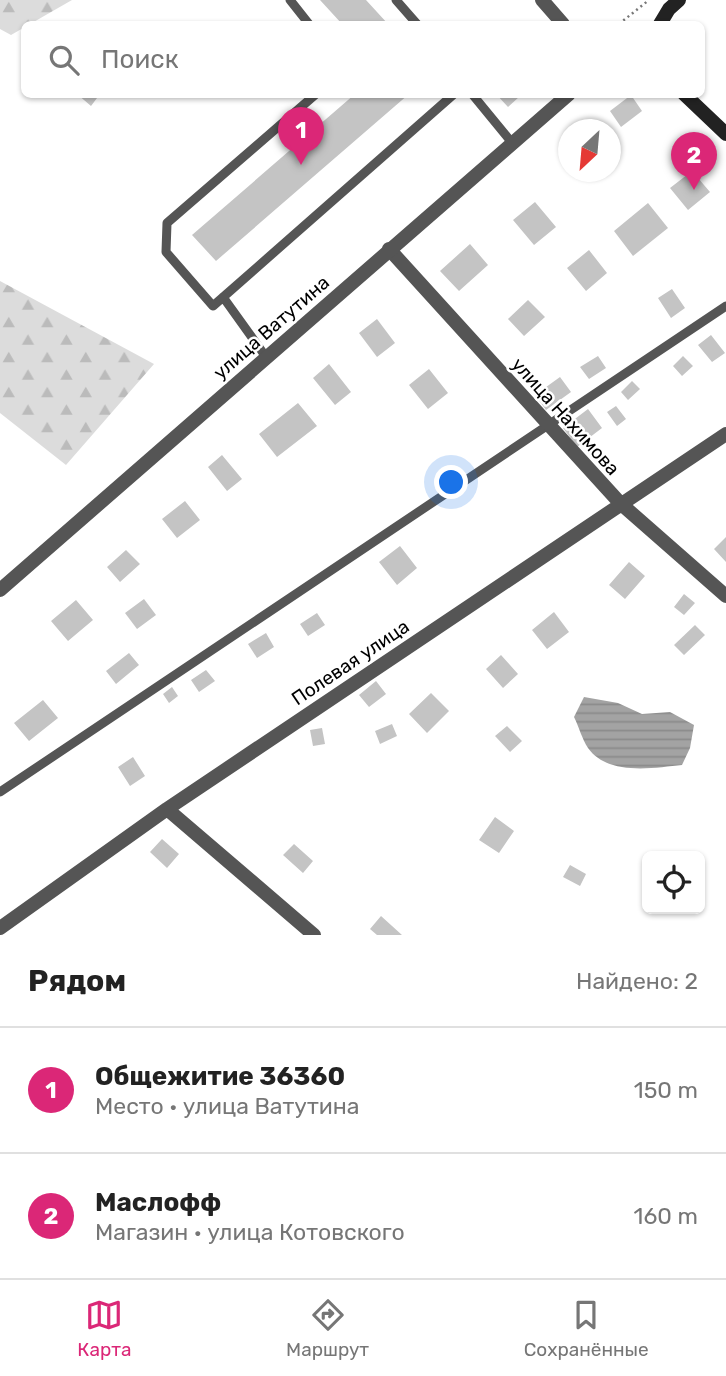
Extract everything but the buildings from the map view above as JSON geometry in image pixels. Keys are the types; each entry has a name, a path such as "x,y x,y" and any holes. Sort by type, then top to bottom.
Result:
{"main road":[{"path":"662,21 674,4"},
{"path":"688,98 726,134"}],"street":[{"path":"542,0 560,21"},
{"path":"654,21 674,4"},
{"name":"улица Ватутина","path":"0,590 565,98"},
{"name":"улица Нахимова","path":"389,250 620,503 726,596"},
{"name":"Полевая улица","path":"0,928 167,809 726,434"},
{"path":"167,809 314,935"}],"lane":[{"path":"290,0 307,21"},
{"path":"396,0 414,21"},
{"path":"311,98 167,223 166,252 213,306 449,98"},
{"path":"475,98 513,144"},
{"path":"223,297 266,357"},
{"path":"0,792 726,306"}],"path":[{"path":"624,21 649,0"}],"green space":[{"path":"0,0 72,0 35,21 21,21 21,29 11,35 0,29"},
{"path":"0,281 154,364 66,465 0,413"}],"shaded area":[{"path":"584,697 618,703 642,714 670,712 694,725 690,748 682,765 632,768 607,763 597,757 588,748 574,717"}],"place":[{"name":"Общежитие 36360","path":"301,165"},
{"name":"Маслофф","path":"694,190"}]}
